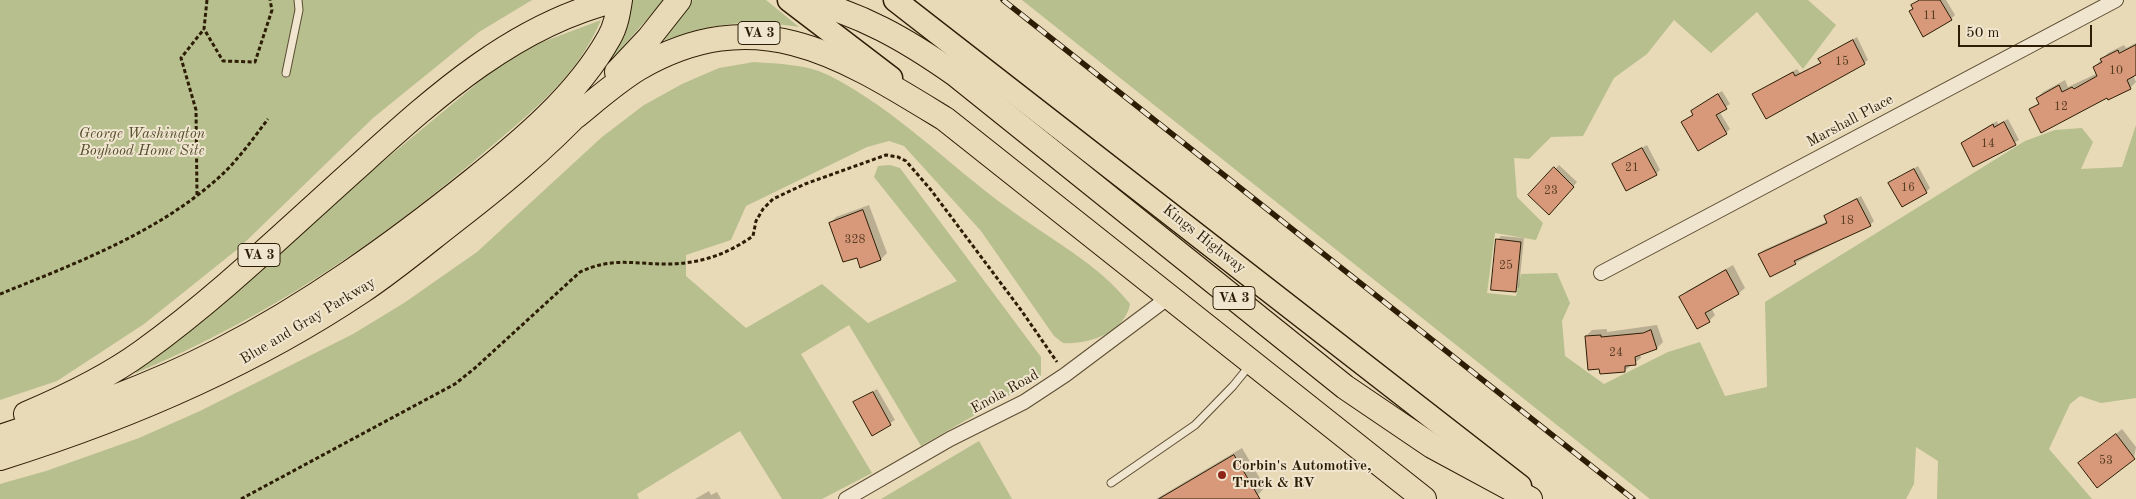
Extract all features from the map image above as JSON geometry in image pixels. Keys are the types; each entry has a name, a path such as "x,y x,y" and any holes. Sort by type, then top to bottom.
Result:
{"highway":[{"name":"VA 3","path":"0,426 103,377 162,337 213,296 409,121 496,53 561,18 618,0"},
{"path":"0,436 59,418 163,377 219,351 276,319 359,268 410,231 517,144 551,112 582,76 610,37 616,22 618,0"},
{"path":"576,116 649,38 679,0"},
{"name":"VA 3","path":"802,0 839,10 873,24 922,50 955,74 1345,387 1432,446 1530,499"},
{"name":"VA 3","path":"576,116 638,68 695,40 720,34 745,32 797,40 826,51 864,70 945,120 1424,499"},
{"name":"Blue and Gray Parkway","path":"0,458 63,438 148,406 230,368 297,331 363,290 468,211 506,181 576,116"}],"main road":[{"path":"789,0 945,120"},
{"name":"Kings Highway","path":"894,0 1537,499"}],"street":[{"name":"Marshall Place","path":"1600,272 2116,0"},
{"name":"Enola Road","path":"846,499 950,439 1024,402 1065,375 1169,297"}],"lane":[{"path":"286,73 299,10 298,0"},
{"path":"1111,483 1194,425 1252,363"}],"path":[{"path":"197,195 196,110 181,58 204,30 207,0"},
{"path":"204,30 223,61 255,62 272,10 270,0"},
{"path":"0,294 114,245 184,205 236,160 268,119"},
{"path":"241,499 455,384 580,272 596,265 612,262 668,264 699,261 720,256 753,236 756,221 763,209 773,199 805,184 886,155 898,156 906,161 931,190 1021,310 1065,375"}],"green space":[{"name":"George Washington Boyhood Home Site","path":"0,0 532,0 479,32 373,118 239,248 144,324 57,381 0,400"},
{"path":"629,0 664,0 610,61 605,59"},
{"path":"693,0 766,0 799,27 762,23 730,24 698,30 662,41 661,39"},
{"path":"1022,0 1808,0 1836,25 1803,69 1757,12 1711,53 1674,20 1647,54 1614,78 1583,136 1551,137 1529,159 1514,158 1517,197 1543,223 1536,240 1495,233 1487,293 1516,296 1521,274 1557,273 1570,303 1562,321 1565,356 1604,384 1668,352 1700,342 1725,396 1767,387 1765,302 2025,141 2055,130 2082,128 2093,142 2081,169 2122,167 2136,125 2136,398 2101,403 2080,396 2070,404 2049,449 2092,499 1937,499 1938,461 1916,447 1914,484 1906,499 1650,499"},
{"path":"601,20 580,58 553,91 505,135 406,216 321,275 277,302 231,328 136,373 134,368 503,62 540,43"},
{"path":"754,62 792,65 819,71 876,104 899,120 986,191 1103,276 1130,304 1127,314 1121,322 1104,335 1084,342 1063,343 1054,336 981,231 904,146 889,141 867,147 746,206 731,240 686,255 686,276 746,328 822,284 868,323 957,281 874,177 878,166 890,165 900,168 1041,357 1041,377 921,446 849,325 801,354 872,473 822,499 782,499 740,431 637,494 639,499 0,499 0,484 46,471 139,438 200,411 353,334 404,303 477,252 602,137 644,105 682,84 719,68"},
{"path":"979,441 1012,499 881,499"}],"building":[{"path":"1920,0 1940,0 1952,20 1923,37 1909,11 1913,9 1911,5"},
{"path":"1853,40 1865,64 1766,119 1752,94 1793,72 1795,76 1821,63 1818,59"},
{"path":"2136,45 2136,75 2127,80 2131,89 2108,100 2107,98 2041,133 2029,109 2039,104 2036,98 2059,85 2062,92 2072,87 2074,89 2097,76 2093,67 2102,62 2100,59 2118,50 2119,53"},
{"path":"1718,94 1727,109 1716,115 1727,134 1698,151 1681,122 1693,115 1691,111"},
{"path":"2004,122 2016,145 1973,167 1961,143 1993,124 1994,127"},
{"path":"1642,148 1657,175 1626,191 1612,164"},
{"path":"1554,167 1574,187 1549,215 1528,195"},
{"path":"1914,169 1927,193 1902,207 1888,183"},
{"path":"1857,199 1871,226 1794,261 1796,264 1770,277 1758,254 1827,223 1824,216"},
{"path":"863,210 881,260 860,268 857,258 843,262 829,223"},
{"path":"1496,239 1521,242 1516,292 1491,290"},
{"path":"1726,270 1739,294 1705,313 1710,322 1697,329 1679,297"},
{"path":"1651,330 1657,349 1635,357 1636,365 1625,366 1625,372 1600,374 1599,369 1588,370 1585,336 1601,335 1601,337 1643,333"},
{"path":"873,392 891,425 872,436 853,402"},
{"path":"2116,434 2135,459 2097,488 2078,463"},
{"name":"Corbin's Automotive, Truck & RV","path":"1234,455 1260,499 1159,499"}],"railway":[{"path":"1003,0 1633,499"}],"place":[{"name":"Corbin's Automotive, Truck & RV","path":"1222,475"}]}
